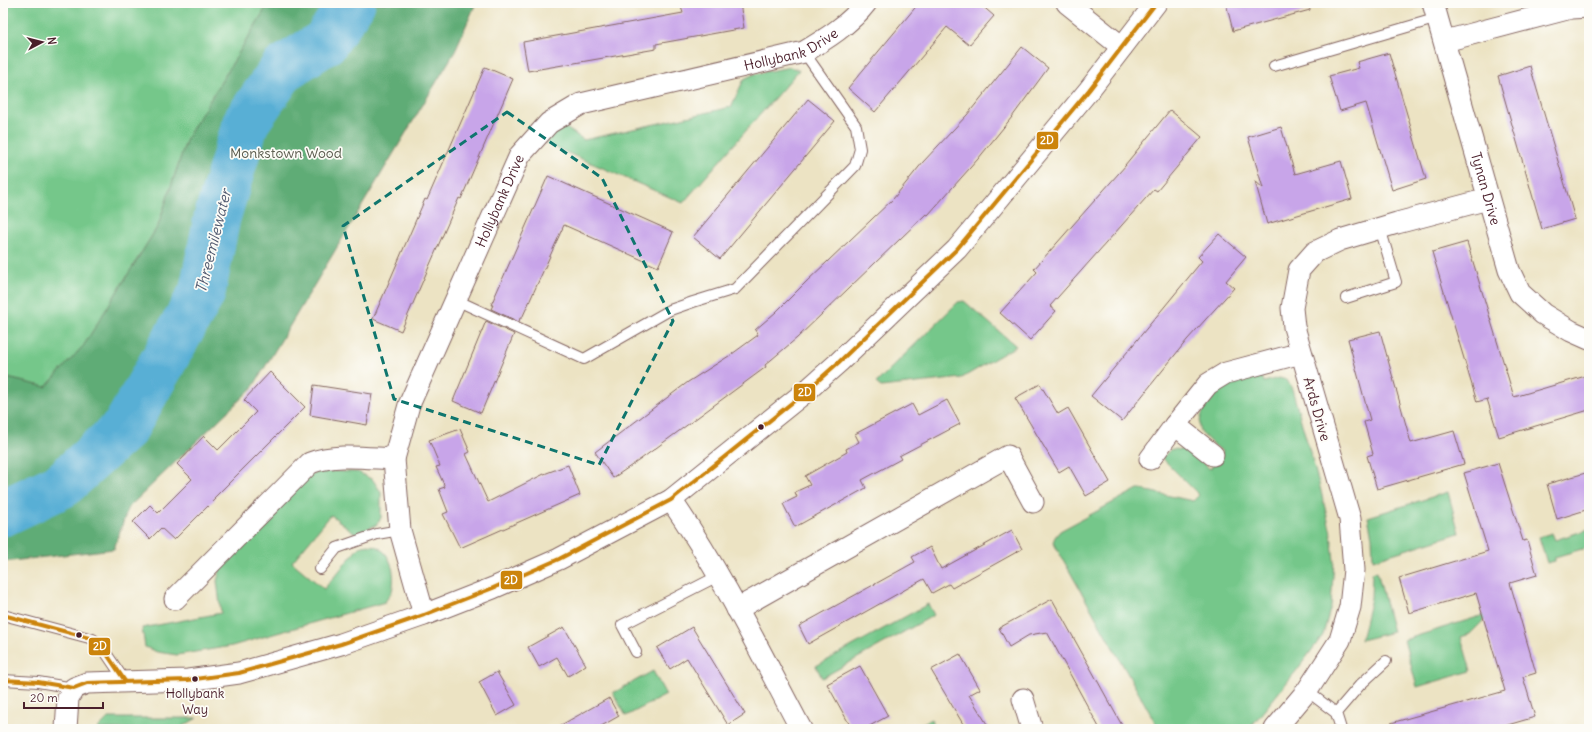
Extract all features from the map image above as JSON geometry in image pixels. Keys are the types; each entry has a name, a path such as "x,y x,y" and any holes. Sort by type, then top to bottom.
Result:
{"street":[{"name":"Hollybank Drive","path":"424,616 400,530 394,459 409,405 520,155 549,123 581,104 804,52 827,39 860,11 866,3"},
{"path":"1068,3 1122,46"},
{"path":"66,729 68,698 74,688 87,683 188,680 239,672 341,644 424,616 559,559 672,500 804,394 957,249 1089,90 1156,3"},
{"path":"1445,41 1580,7"},
{"name":"Tynan Drive","path":"1436,11 1509,270 1520,293 1542,314 1571,331 1589,339"},
{"name":"Ards Drive","path":"1275,729 1307,691 1340,640 1350,607 1354,570 1350,519 1294,327 1292,308 1299,270 1315,252 1340,240 1488,199"},
{"path":"1150,459 1208,384 1216,378 1226,373 1301,353"},
{"path":"1175,425 1213,455"},
{"path":"737,609 1008,456 1033,502"},
{"path":"175,599 310,463 320,459 340,458 394,459"},
{"path":"672,500 689,525 737,609 801,729"},
{"path":"1023,699 1032,729"}],"lane":[{"path":"1274,66 1436,11"},
{"path":"456,300 584,359 670,310 735,289 855,166 860,149 856,126 804,52"},
{"path":"1346,298 1396,282 1380,228"},
{"path":"320,569 337,548 377,534 400,530"},
{"path":"636,652 622,625 718,576"},
{"path":"3,615 93,639 106,653 125,682"},
{"path":"1336,712 1360,685 1386,661"},
{"path":"3,680 38,682 74,688"},
{"path":"1307,691 1336,712 1341,729"}],"highlighted area":[{"path":"507,112 602,178 673,321 599,465 394,399 343,226"}],"green space":[{"path":"3,3 269,3 187,138 158,226 84,345 46,387 3,377"},
{"name":"Monkstown Wood","path":"269,3 476,3 454,53 253,387 128,508 114,549 3,562 3,377 46,387 84,345 158,226 187,138"},
{"path":"790,67 799,70 683,203 545,143 556,130 563,126 584,140 731,107 744,79 754,74"},
{"path":"964,301 1016,346 962,378 881,387 876,383 958,302"},
{"path":"1261,375 1264,382 1279,378 1287,380 1292,389 1320,487 1331,533 1334,561 1331,606 1323,635 1297,670 1249,729 1159,729 1053,542 1060,531 1138,489 1193,501 1199,495 1162,458 1171,449 1187,450 1210,469 1223,452 1208,440 1201,431 1200,420 1202,413 1214,394 1223,386"},
{"path":"318,471 358,472 373,480 381,492 381,518 376,525 356,534 331,515 292,562 324,589 359,547 368,545 376,547 383,551 388,557 393,573 392,591 385,602 232,646 177,655 157,652 145,647 142,628 221,613 217,581 221,566 307,477"},
{"path":"1448,492 1459,533 1373,560 1372,537 1368,517"},
{"path":"1589,529 1589,547 1555,557 1555,561 1547,563 1539,537 1552,533 1555,540"},
{"path":"1377,571 1393,632 1361,640 1371,598 1372,573"},
{"path":"928,604 934,615 822,678 816,666"},
{"path":"1484,615 1485,619 1470,634 1461,637 1471,671 1417,687 1404,640"},
{"path":"653,671 666,695 626,716 613,693"},
{"path":"108,718 197,718 178,729 97,729"},
{"path":"931,719 935,726 930,729 912,729"}],"building":[{"path":"701,3 740,3 744,28 656,44 656,49 528,71 523,42 683,13 681,7"},
{"path":"919,3 979,3 994,16 969,45 947,27 875,112 848,88"},
{"path":"1226,3 1309,3 1310,10 1233,31"},
{"path":"1022,47 1048,68 1012,117 978,159 928,215 926,214 797,338 765,365 766,367 613,478 595,452 688,382 732,354 758,335 755,330 776,312 893,199 923,162 967,115"},
{"path":"1389,53 1426,179 1392,190 1366,103 1340,111 1329,76 1359,68 1357,62"},
{"path":"1530,66 1575,219 1542,229 1498,76"},
{"path":"485,67 513,79 461,199 459,198 401,331 373,319 425,199 427,200"},
{"path":"808,99 835,121 720,259 693,237"},
{"path":"1170,110 1202,137 1157,191 1154,189 1050,306 1056,311 1030,340 1000,313 1037,272 1034,269 1126,165"},
{"path":"1281,127 1295,174 1341,161 1352,199 1267,224 1255,181 1263,188 1248,137"},
{"path":"548,176 673,232 658,267 564,225 519,322 491,309 493,305 491,305"},
{"path":"1219,234 1246,257 1226,281 1234,288 1187,340 1122,421 1091,396 1202,261 1198,257"},
{"path":"1467,242 1514,397 1589,375 1589,410 1499,437 1487,399 1477,402 1432,252"},
{"path":"486,321 514,334 481,413 453,401"},
{"path":"1380,331 1411,443 1454,431 1464,464 1377,489 1367,456 1373,454 1364,422 1370,420 1348,339"},
{"path":"270,372 305,407 174,540 161,528 150,539 133,522 150,505 158,513 192,479 177,464 204,436 218,450 256,412 244,400"},
{"path":"1040,384 1058,414 1068,408 1110,482 1086,496 1069,466 1059,472 1015,398"},
{"path":"314,385 372,394 367,425 310,415"},
{"path":"947,400 960,424 899,456 901,459 862,480 866,488 795,527 783,504 797,497 795,492 810,485 805,476 847,452 846,449 859,442 855,434 912,404 918,415"},
{"path":"460,429 470,452 466,454 488,502 544,474 568,465 580,495 460,548 443,514 448,512 439,489 445,487 436,467 440,466 429,440"},
{"path":"1498,463 1523,541 1527,540 1537,575 1510,583 1536,673 1523,677 1535,717 1494,729 1392,729 1391,723 1505,691 1476,593 1409,613 1399,578 1488,551 1464,473"},
{"path":"1589,472 1589,509 1557,519 1547,484"},
{"path":"1012,530 1022,549 952,588 949,584 932,593 924,579 808,644 799,626 915,562 912,557 930,547 941,569"},
{"path":"1052,599 1124,729 1100,729 1047,632 1029,635 1009,647 999,628"},
{"path":"564,627 586,665 568,676 557,657 539,667 528,647"},
{"path":"692,627 745,714 728,725 687,658 670,669 657,648"},
{"path":"960,654 980,689 969,695 990,729 966,729 931,670"},
{"path":"860,666 888,716 864,729 852,729 827,684"},
{"path":"497,672 516,705 497,716 479,682"},
{"path":"609,698 619,716 596,729 554,729"}],"waterway":[{"name":"Threemilewater","path":"3,513 62,485 125,428 202,293 217,218 246,122 283,69 325,42 352,3"}],"transit line":[{"name":"2D","path":"3,680 38,682 74,688 87,683 188,680 239,673 341,644 424,615 493,588 559,559 671,500 804,393 839,362 957,249 1089,90 1156,3"},
{"name":"2D","path":"3,615 93,639 106,653 125,681"}],"place":[{"name":"Hollybank Way","path":"195,679"}]}
